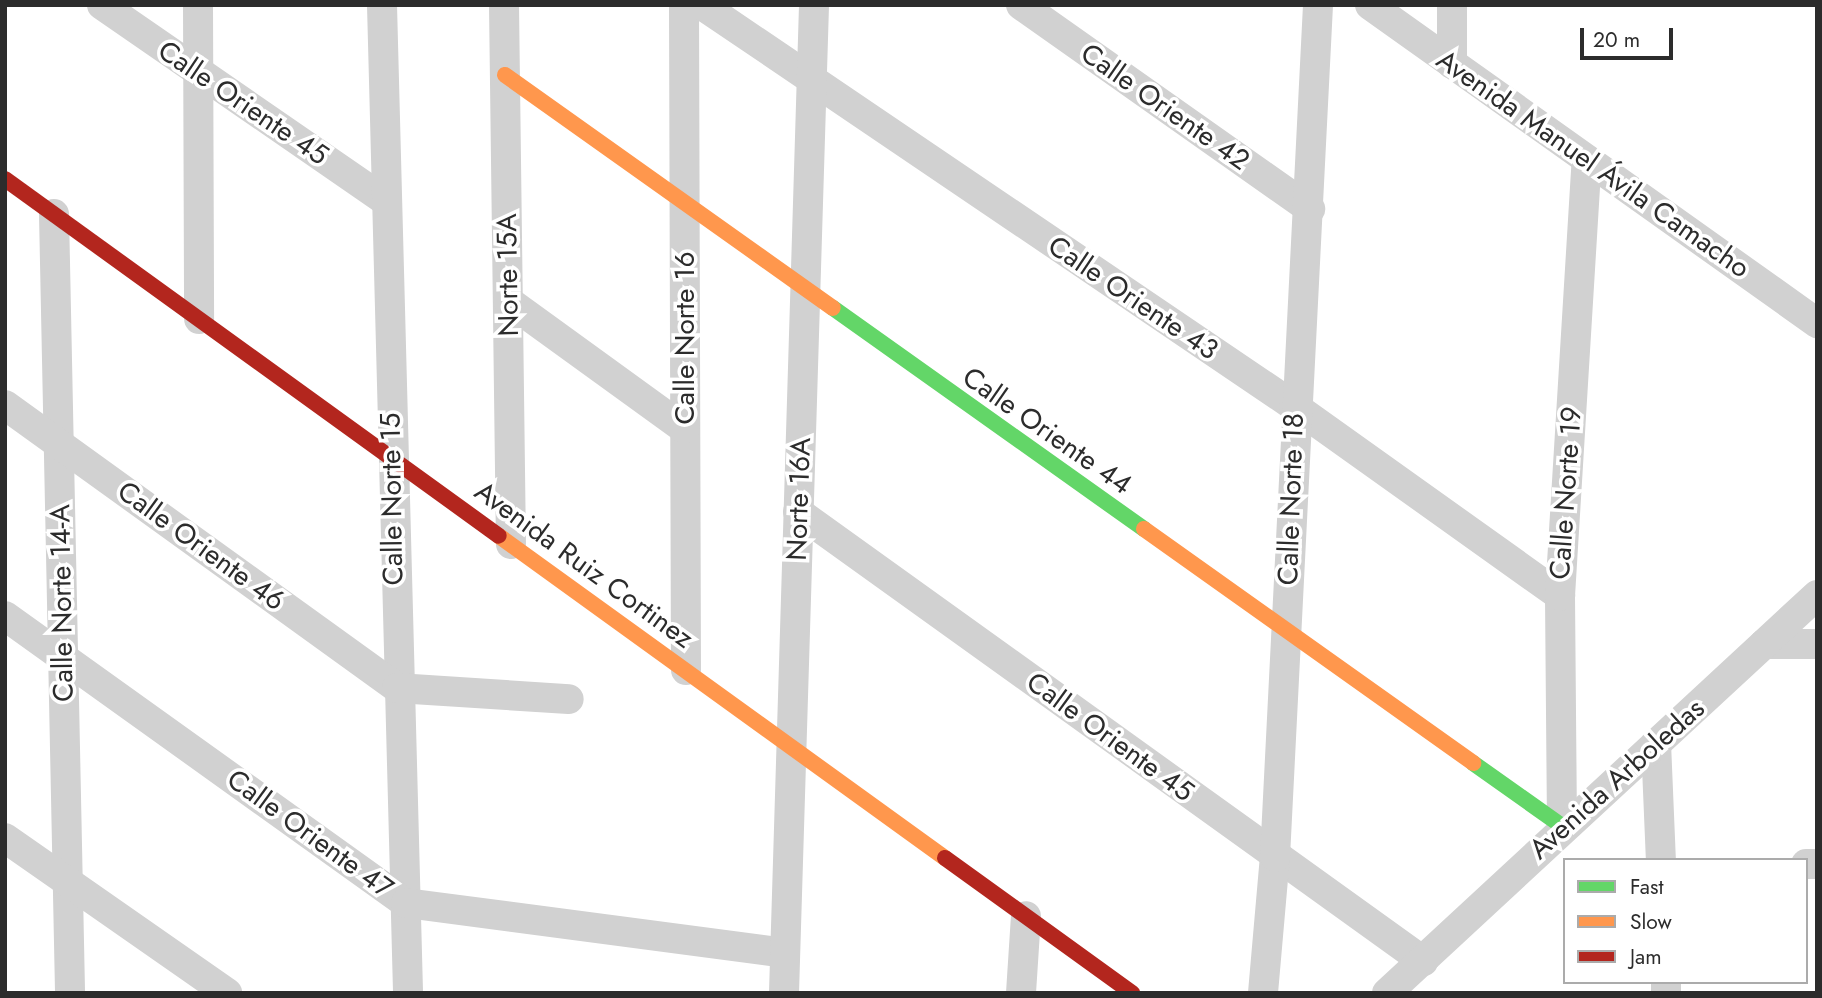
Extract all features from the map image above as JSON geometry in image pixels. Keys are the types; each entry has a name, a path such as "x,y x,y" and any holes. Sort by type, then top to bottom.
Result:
{"street":[{"name":"Calle Oriente 45","path":"102,5 386,200"},
{"path":"198,5 199,319"},
{"name":"Calle Norte 15","path":"382,5 397,688 408,993"},
{"name":"Norte 15A","path":"504,5 511,544"},
{"name":"Calle Norte 16","path":"684,5 686,670"},
{"name":"Calle Oriente 43","path":"702,5 811,82 1294,406 1560,596"},
{"name":"Norte 16A","path":"783,993 814,5"},
{"name":"Calle Oriente 42","path":"1021,5 1310,209"},
{"name":"Calle Norte 18","path":"1262,993 1275,858 1287,632 1294,406 1310,209 1318,5"},
{"name":"Avenida Manuel Ávila Camacho","path":"1370,5 1817,323"},
{"path":"1452,5 1452,64"},
{"name":"Calle Oriente 44","path":"505,75 805,293 1562,826"},
{"name":"Calle Norte 19","path":"1562,826 1560,596 1587,160"},
{"name":"Avenida Ruiz Cortinez","path":"5,179 1132,993"},
{"name":"Calle Norte 14-A","path":"54,214 62,654 70,881 70,993"},
{"path":"508,302 685,429"},
{"name":"Calle Oriente 46","path":"5,405 397,688"},
{"name":"Calle Oriente 45","path":"798,512 1275,858 1423,961"},
{"name":"Avenida Arboledas","path":"1387,993 1562,826 1817,594"},
{"name":"Calle Oriente 47","path":"5,616 62,654 406,903 785,953"},
{"path":"1763,644 1817,644"},
{"path":"397,688 569,699"},
{"path":"1656,743 1661,858"},
{"path":"5,838 227,993"},
{"path":"1021,993 1026,916"}],"traffic: fast":[{"path":"833,308 1144,529"},
{"path":"1473,763 1562,826"}],"traffic: slow":[{"path":"505,75 833,308"},
{"path":"1144,529 1473,763"},
{"path":"499,536 945,858"}],"traffic: jam":[{"path":"5,179 499,536"},
{"path":"945,858 1132,993"}]}
